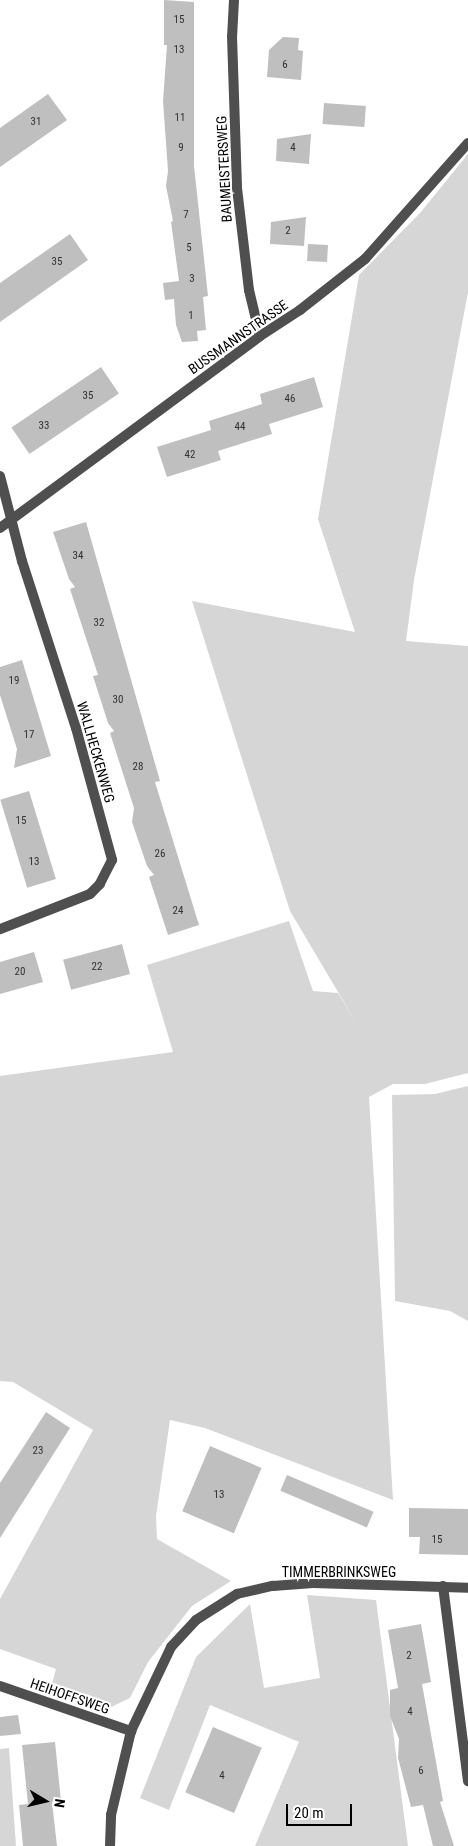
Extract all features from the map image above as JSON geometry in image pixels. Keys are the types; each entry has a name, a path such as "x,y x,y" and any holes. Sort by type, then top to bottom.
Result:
{"street":[{"name":"BAUMEISTERSWEG","path":"234,0 232,36 237,188 249,290 260,336"},
{"name":"BUSSMANNSTRASSE","path":"0,528 260,336 300,310 365,260 468,143"},
{"name":"WALLHECKENWEG","path":"0,476 10,521 76,728 112,860 100,884 90,894 0,929"},
{"name":"TIMMERBRINKSWEG","path":"110,1846 111,1815 131,1731 171,1647 196,1620 237,1594 273,1586 313,1583 468,1588"},
{"path":"443,1586 468,1781"},
{"name":"HEIHOFFSWEG","path":"0,1686 131,1731"}],"shaded area":[{"path":"468,154 468,292 414,580 406,641 468,646 468,1073 425,1084 393,1084 369,1097 393,1500 205,1428 170,1420 156,1516 157,1539 231,1581 192,1606 148,1662 130,1698 109,1708 51,1687 56,1669 0,1649 0,1599 93,1430 13,1382 0,1381 0,1076 173,1052 147,965 289,921 313,991 338,993 357,1024 290,911 192,601 355,632 318,519 359,275 420,213"},
{"path":"468,1086 468,1321 450,1311 395,1301 392,1095 435,1094"},
{"path":"307,1595 376,1600 408,1846 255,1846 299,1742 210,1705 169,1810 140,1798 196,1657 250,1604 264,1688 320,1678"},
{"path":"9,1748 16,1846 0,1846 0,1749"}],"building":[{"path":"164,0 194,2 194,166 208,296 203,297 206,330 197,331 198,341 182,342 176,325 174,299 165,300 163,283 179,281 171,222 173,221 166,186 168,171 163,101 167,45 164,45"},
{"path":"283,37 299,38 298,50 303,51 301,80 267,77 269,50"},
{"path":"48,94 67,120 0,167 0,128"},
{"path":"324,103 366,106 364,127 323,124"},
{"path":"311,134 309,164 276,161 277,139"},
{"path":"306,217 304,246 270,244 271,222"},
{"path":"70,234 88,260 0,322 0,283"},
{"path":"308,244 328,245 327,262 307,261"},
{"path":"101,367 119,394 29,454 11,427"},
{"path":"314,377 323,407 269,424 272,434 218,451 221,460 167,477 157,447 211,430 209,421 262,404 260,394"},
{"path":"86,522 160,781 155,782 199,925 168,935 149,877 154,875 147,866 132,822 134,808 110,733 114,731 108,723 93,676 98,675 70,589 75,587 69,579 53,532"},
{"path":"22,660 51,756 14,768 17,749 0,695 0,667"},
{"path":"29,791 56,879 27,888 0,800"},
{"path":"122,944 130,974 71,990 63,960"},
{"path":"34,952 43,982 0,994 0,962"},
{"path":"46,1412 70,1428 0,1538 0,1483"},
{"path":"210,1446 262,1468 234,1533 182,1511"},
{"path":"287,1475 374,1512 367,1527 280,1491"},
{"path":"409,1508 468,1509 468,1555 419,1554 420,1537 409,1537"},
{"path":"421,1624 431,1682 422,1684 443,1801 440,1802 454,1846 433,1846 423,1805 411,1807 398,1758 399,1739 390,1716 390,1690 398,1688 388,1630"},
{"path":"18,1715 21,1734 0,1736 0,1717"},
{"path":"213,1727 262,1748 234,1813 185,1792"},
{"path":"55,1742 61,1801 52,1802 57,1846 23,1846 19,1805 28,1804 22,1745"}]}
